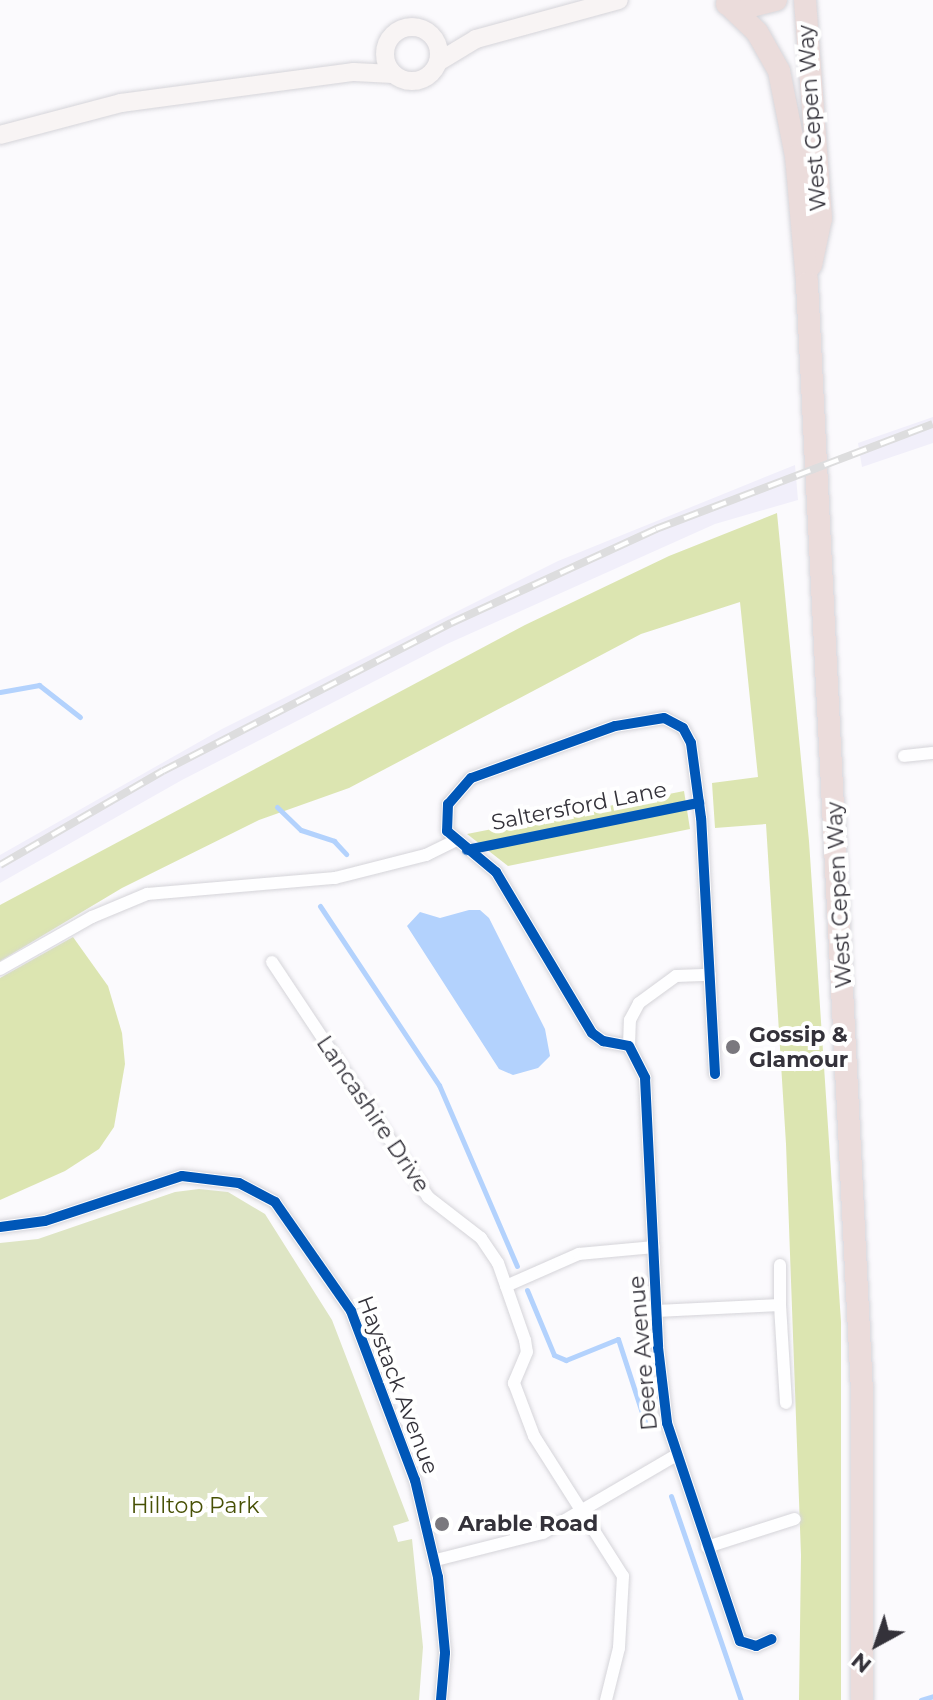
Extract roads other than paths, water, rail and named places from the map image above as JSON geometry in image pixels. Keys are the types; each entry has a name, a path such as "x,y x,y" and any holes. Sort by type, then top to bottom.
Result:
{"highway":[{"path":"724,2 747,7 776,0"},
{"name":"West Cepen Way","path":"805,0 821,218 807,283"},
{"name":"West Cepen Way","path":"724,2 757,32 779,71 796,156 807,283 861,1376 862,1700"}],"street":[{"path":"0,135 121,103 354,72 393,74 407,81 423,79 438,62 476,39 619,0"},
{"path":"354,72 384,53 389,38 401,28 416,27 430,33 476,39"},
{"path":"430,33 438,47 438,62"},
{"path":"384,53 393,74"},
{"path":"710,975 676,976 639,1003 630,1020 629,1046 603,1041 581,1017 496,872 455,841 444,821 448,804 471,778 594,731 671,720 691,743 701,818 710,975 715,1074"},
{"path":"904,756 933,753"},
{"path":"0,969 92,917 147,894 335,878 426,855 455,841"},
{"name":"Lancashire Drive","path":"272,962 428,1197 481,1238 506,1286 527,1352 515,1375 516,1390 548,1463 623,1576 619,1648 606,1700"},
{"name":"Deere Avenue","path":"629,1046 645,1078 649,1105 656,1311 675,1456 740,1641 756,1646 772,1639"},
{"name":"Haystack Avenue","path":"0,1227 45,1221 182,1176 239,1183 275,1202 351,1311 415,1480 436,1560 445,1653 441,1700"},
{"path":"506,1286 579,1254 654,1247"},
{"path":"780,1265 786,1403"},
{"path":"656,1311 780,1305"},
{"path":"436,1560 514,1544 675,1456"},
{"path":"707,1547 795,1519"}],"water":[{"path":"480,910 489,918 545,1029 550,1056 538,1068 513,1075 499,1069 407,926 420,912 440,918"}],"waterway":[{"path":"0,692 39,685 80,717"},
{"path":"277,807 301,830 334,841 346,854"},
{"path":"320,906 439,1085 517,1266"},
{"path":"527,1290 554,1355 566,1360 618,1339 646,1425"},
{"path":"671,1496 741,1700"},
{"path":"921,1700 933,1696"}],"railway":[{"path":"0,865 163,771 451,623 656,529 933,424"}],"place":[{"name":"Gossip & Glamour","path":"733,1047"},
{"name":"Arable Road","path":"442,1524"}],"park label":[{"name":"Hilltop Park","path":"195,1506"}]}
